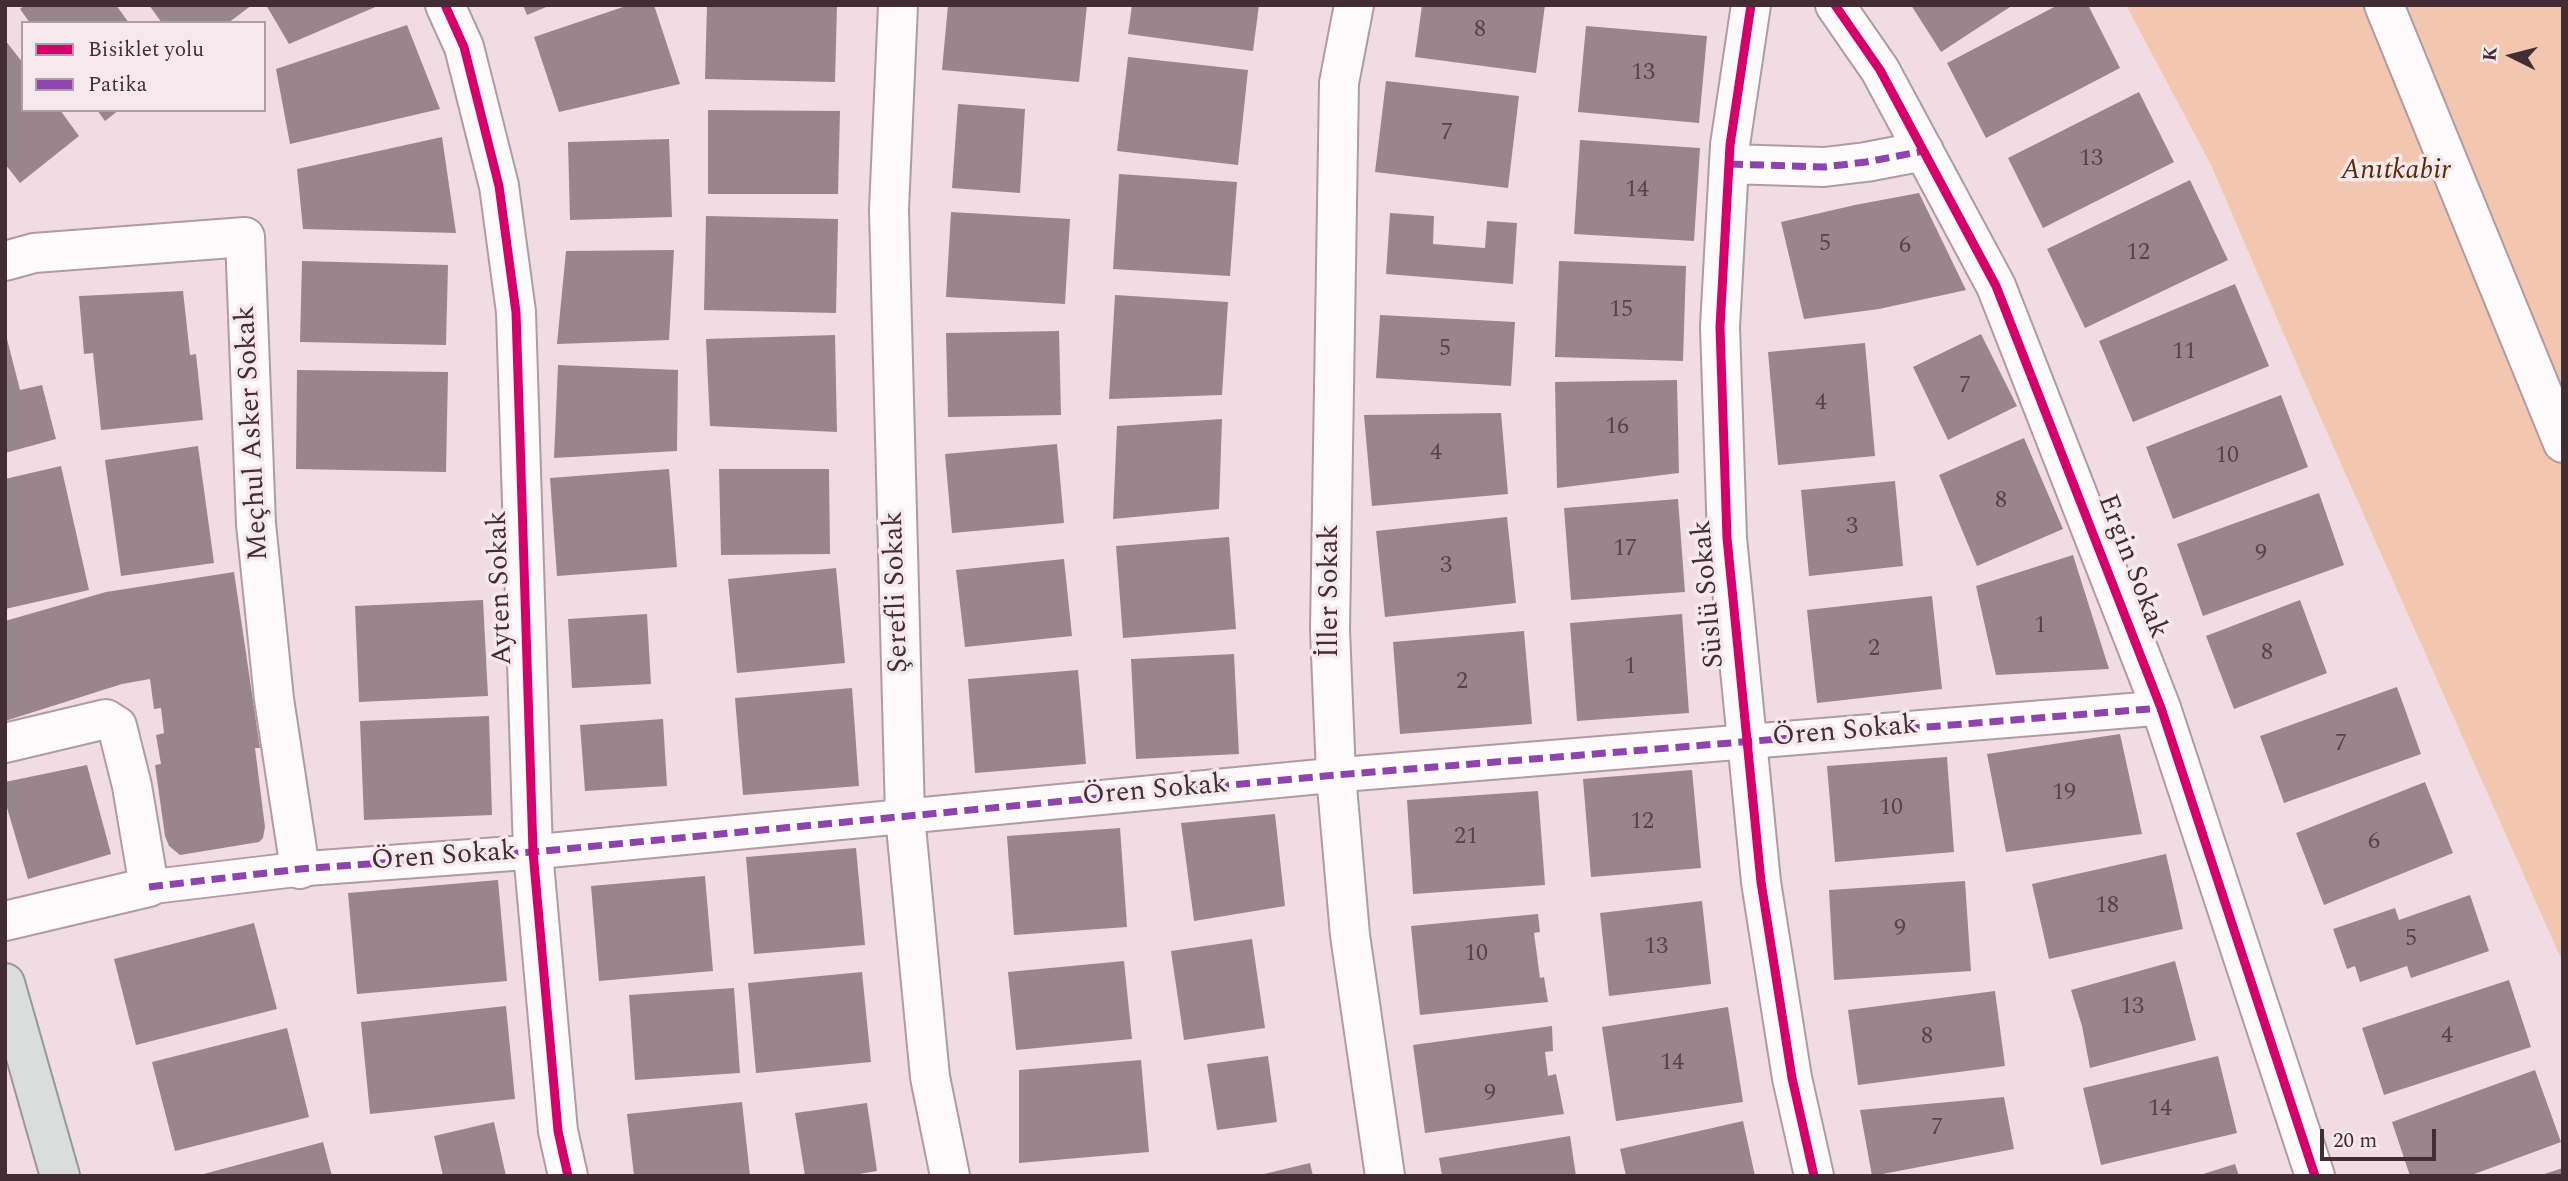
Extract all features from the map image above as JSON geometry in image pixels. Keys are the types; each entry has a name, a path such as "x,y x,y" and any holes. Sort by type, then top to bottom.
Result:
{"main road":[{"path":"5,982 60,1176"}],"street":[{"name":"Ayten Sokak","path":"445,5 464,47 499,186 516,312 533,852 558,1131 568,1176"},
{"name":"Şerefli Sokak","path":"898,5 889,210 905,816 930,1077 950,1176"},
{"name":"İller Sokak","path":"1354,5 1339,83 1330,630 1336,775 1350,935 1385,1176"},
{"name":"Süslü Sokak","path":"1751,5 1729,164 1720,327 1727,538 1760,882 1792,1078 1814,1176"},
{"name":"Ergin Sokak","path":"1835,5 1880,70 1996,286 2161,708 2315,1176"},
{"path":"2384,5 2563,443"},
{"path":"1729,164 1824,167 1924,151"},
{"name":"Meçhul Asker Sokak","path":"5,261 34,253 245,237 256,524 274,699 300,869"},
{"name":"Ören Sokak","path":"5,921 149,887 300,869 533,852 1336,775 2161,708"},
{"path":"5,743 106,719 117,726 132,786 149,887"}],"green space":[{"name":"Anıtkabir","path":"2126,5 2563,5 2563,963 2211,165"}],"building":[{"path":"25,5 116,5 128,21 29,21 20,9"},
{"path":"149,5 252,5 231,21 161,21"},
{"path":"266,5 380,5 289,44"},
{"path":"523,5 551,5 527,15"},
{"path":"629,5 654,5 680,84 559,112 534,37"},
{"path":"707,5 837,5 835,82 705,79"},
{"path":"948,5 1087,5 1079,82 942,70"},
{"path":"1132,5 1259,5 1253,51 1128,34"},
{"path":"1422,5 1545,5 1536,73 1415,57"},
{"path":"1911,5 2013,5 1941,52"},
{"path":"2058,5 2088,5 2120,68 1986,138 1947,63"},
{"path":"407,25 440,109 290,144 276,69"},
{"path":"1586,26 1707,36 1699,123 1578,112"},
{"path":"5,40 21,60 21,112 61,112 79,136 20,183 5,164"},
{"path":"1128,57 1248,70 1238,165 1117,151"},
{"path":"1386,81 1519,96 1508,188 1375,172"},
{"path":"2139,92 2174,162 2043,228 2008,158"},
{"path":"958,104 1025,109 1020,193 952,188"},
{"path":"708,110 840,111 838,194 708,194"},
{"path":"98,112 116,112 105,121"},
{"path":"442,137 456,233 303,229 297,169"},
{"path":"669,139 672,217 570,220 568,142"},
{"path":"1580,140 1700,148 1694,241 1574,234"},
{"path":"1119,174 1237,182 1230,276 1113,269"},
{"path":"2190,180 2228,260 2085,328 2047,249"},
{"path":"1919,193 1966,290 1879,309 1804,319 1781,222"},
{"path":"951,212 1070,219 1065,304 946,297"},
{"path":"1390,213 1434,216 1433,244 1485,248 1487,221 1517,223 1513,284 1386,274"},
{"path":"706,216 838,219 836,313 704,310"},
{"path":"674,250 669,340 557,344 566,251"},
{"path":"302,261 448,265 446,345 300,342"},
{"path":"1559,261 1686,266 1683,361 1555,357"},
{"path":"2235,284 2269,366 2133,422 2099,341"},
{"path":"183,291 190,355 196,354 203,420 101,430 93,353 84,354 79,296"},
{"path":"1115,295 1228,302 1222,395 1109,399"},
{"path":"1380,315 1515,322 1511,386 1376,378"},
{"path":"5,331 20,390 42,385 56,439 5,453"},
{"path":"1059,331 1061,415 948,417 946,333"},
{"path":"1981,334 2017,406 1948,440 1913,367"},
{"path":"835,335 837,432 710,426 706,339"},
{"path":"1865,343 1875,456 1778,465 1768,352"},
{"path":"558,365 678,370 677,451 554,458"},
{"path":"297,370 448,372 446,472 296,469"},
{"path":"1677,380 1679,473 1557,488 1555,382"},
{"path":"2281,395 2308,467 2173,519 2146,447"},
{"path":"1501,413 1508,494 1372,506 1364,415"},
{"path":"1222,419 1219,509 1113,519 1117,426"},
{"path":"2024,438 2063,529 1977,566 1939,475"},
{"path":"1057,444 1064,523 952,533 945,454"},
{"path":"198,446 214,563 121,576 105,460"},
{"path":"61,466 89,590 5,609 5,479"},
{"path":"669,469 677,567 557,576 550,478"},
{"path":"719,469 829,469 830,554 721,555"},
{"path":"1895,481 1903,566 1809,576 1801,490"},
{"path":"2319,493 2344,565 2203,616 2177,544"},
{"path":"1678,499 1685,592 1571,600 1564,508"},
{"path":"1507,517 1516,603 1385,617 1376,531"},
{"path":"1229,537 1236,629 1123,638 1116,546"},
{"path":"2073,555 2109,669 1996,675 1976,586"},
{"path":"1064,559 1072,636 965,647 956,570"},
{"path":"836,568 845,663 737,673 728,579"},
{"path":"234,572 260,748 255,748 265,827 263,838 259,842 180,855 169,846 165,836 155,765 161,764 156,735 164,733 161,708 154,709 150,679 122,684 5,721 5,621 106,592"},
{"path":"1932,596 1942,689 1817,703 1807,610"},
{"path":"483,600 488,696 359,702 355,606"},
{"path":"2300,600 2327,673 2234,709 2206,636"},
{"path":"647,614 651,684 572,688 568,619"},
{"path":"1682,614 1689,713 1577,721 1570,623"},
{"path":"1524,631 1532,724 1400,734 1393,642"},
{"path":"1234,654 1239,754 1136,759 1131,659"},
{"path":"1078,670 1086,764 975,773 968,679"},
{"path":"2397,687 2421,754 2284,803 2260,736"},
{"path":"852,688 859,786 743,795 735,698"},
{"path":"489,716 492,815 364,820 360,721"},
{"path":"663,719 667,786 585,791 580,725"},
{"path":"2120,734 2142,834 2006,852 1987,754"},
{"path":"1947,757 1954,852 1835,862 1827,766"},
{"path":"87,765 111,854 28,879 5,801 5,782"},
{"path":"1692,770 1701,868 1591,877 1583,779"},
{"path":"2425,782 2453,853 2324,905 2296,833"},
{"path":"1538,791 1545,885 1413,894 1407,800"},
{"path":"1275,814 1285,906 1194,921 1181,823"},
{"path":"1120,828 1127,927 1014,935 1007,836"},
{"path":"856,848 865,945 754,954 746,857"},
{"path":"2166,854 2183,929 2049,959 2032,884"},
{"path":"705,876 713,971 599,981 591,886"},
{"path":"498,880 507,981 357,994 348,893"},
{"path":"1965,881 1971,971 1834,980 1829,890"},
{"path":"2470,895 2489,951 2411,978 2407,966 2360,982 2355,966 2347,969 2333,929 2395,908 2399,920"},
{"path":"1702,901 1711,984 1609,996 1600,913"},
{"path":"1538,914 1540,932 1534,933 1540,978 1544,977 1548,1002 1420,1015 1411,926"},
{"path":"254,923 277,1009 136,1045 114,959"},
{"path":"1252,939 1265,1028 1184,1040 1171,951"},
{"path":"1124,961 1132,1039 1016,1050 1008,972"},
{"path":"2175,961 2196,1040 2090,1068 2082,1026 2071,990"},
{"path":"862,972 871,1062 756,1073 748,983"},
{"path":"2509,980 2531,1047 2384,1095 2362,1028"},
{"path":"734,988 740,1073 635,1080 629,995"},
{"path":"1995,991 2005,1066 1858,1085 1848,1010"},
{"path":"506,1006 515,1099 370,1114 361,1022"},
{"path":"1728,1007 1743,1102 1616,1121 1602,1027"},
{"path":"1552,1026 1553,1051 1545,1052 1548,1076 1556,1074 1564,1114 1425,1133 1413,1045"},
{"path":"287,1028 309,1117 175,1151 152,1062"},
{"path":"1268,1056 1277,1122 1217,1130 1207,1064"},
{"path":"2218,1056 2237,1133 2101,1165 2083,1088"},
{"path":"1141,1060 1149,1152 1019,1163 1019,1070"},
{"path":"2535,1070 2561,1142 2469,1176 2410,1176 2392,1122"},
{"path":"2004,1097 2014,1149 1872,1176 1860,1110"},
{"path":"742,1102 750,1176 634,1176 627,1114"},
{"path":"867,1103 877,1171 847,1176 805,1176 795,1113"},
{"path":"1743,1121 1755,1176 1626,1176 1620,1149"},
{"path":"494,1122 506,1176 443,1176 434,1136"},
{"path":"1570,1136 1576,1176 1442,1176 1439,1158"},
{"path":"323,1142 332,1176 200,1175"},
{"path":"1310,1163 1313,1176 1260,1176 1260,1175"},
{"path":"2235,1164 2239,1176 2200,1176 2200,1175"},
{"path":"2563,1168 2563,1176 2541,1176 2541,1175"}],"marked path":[{"path":"1729,164 1824,167 1924,151"},
{"path":"149,887 300,869 533,852 1336,775 2161,708"}],"cycle path":[{"path":"445,5 464,47 499,186 516,312 533,852 558,1131 568,1176"},
{"path":"1751,5 1730,145 1720,327 1727,538 1761,882 1792,1078 1814,1176"},
{"path":"1835,5 1880,70 1996,286 2161,708 2315,1176"}]}
